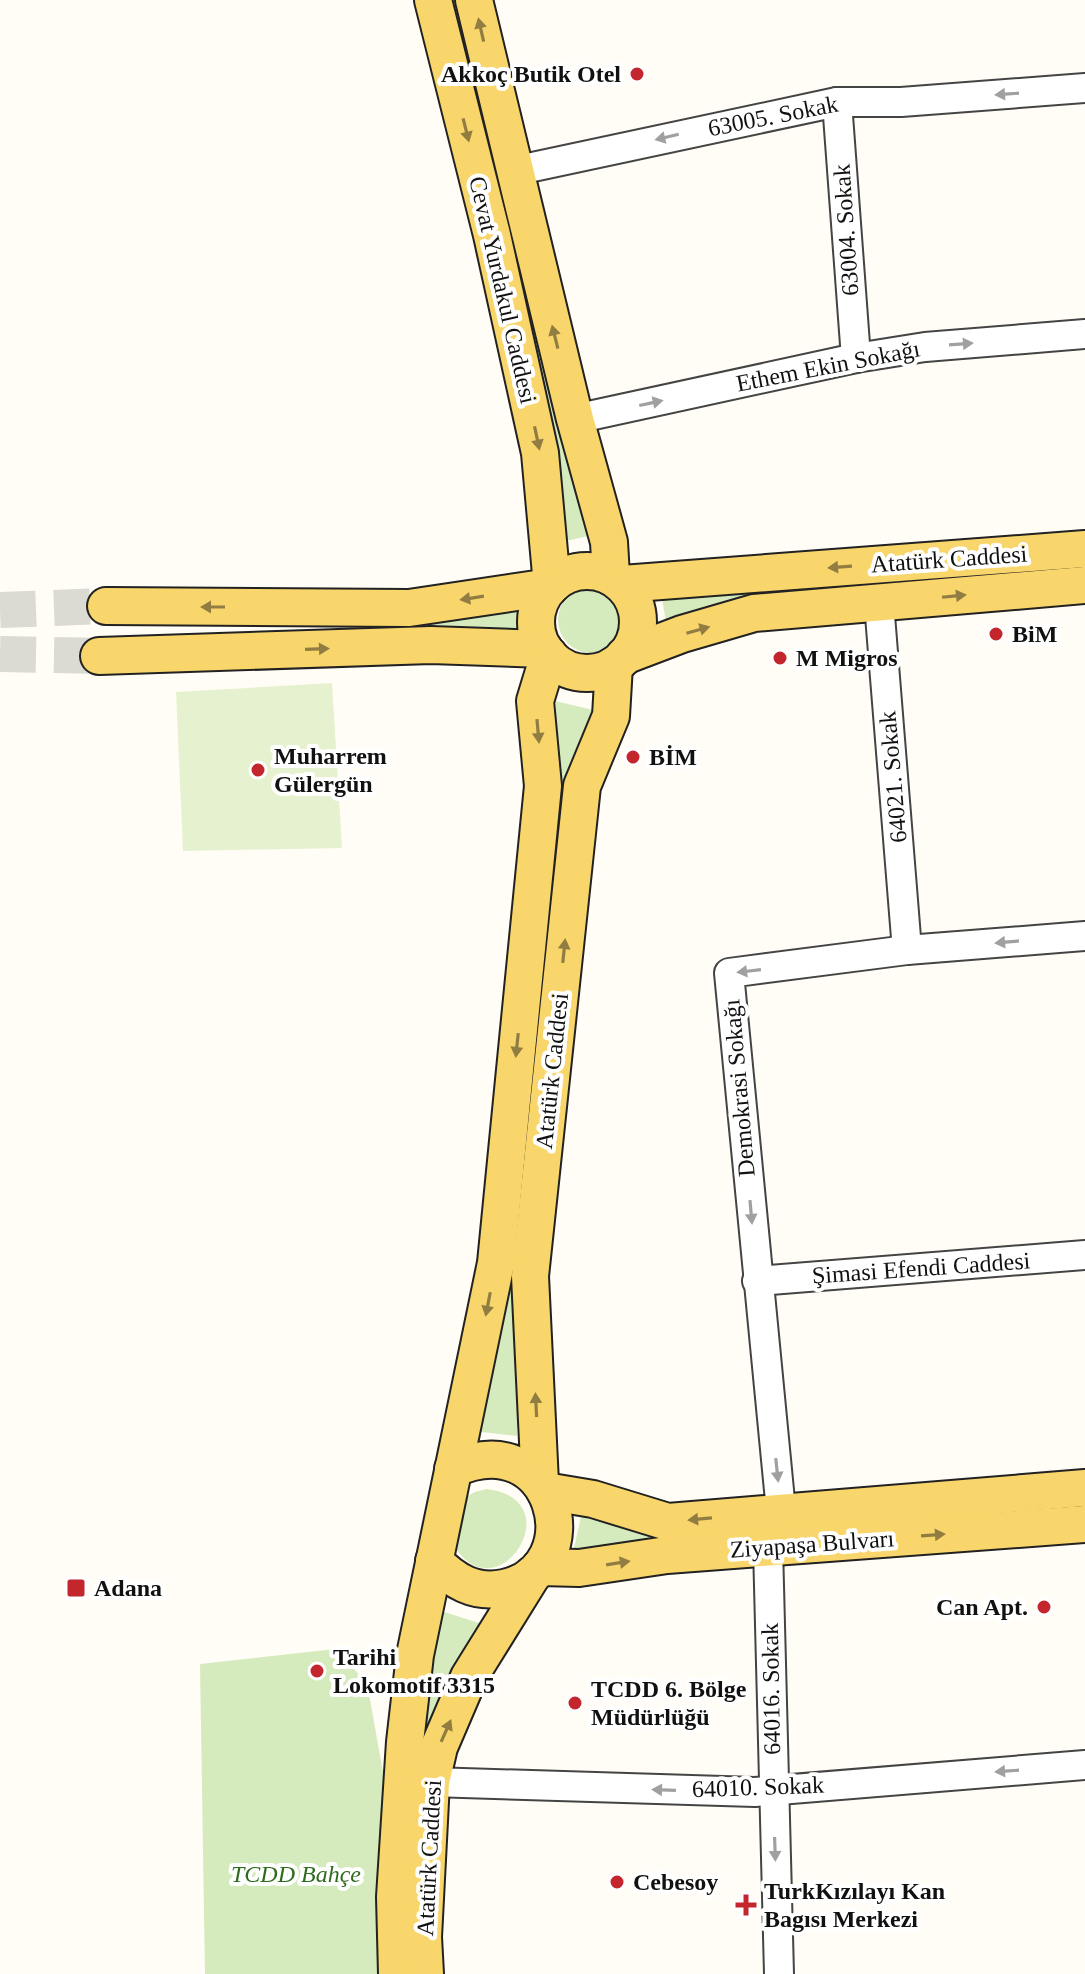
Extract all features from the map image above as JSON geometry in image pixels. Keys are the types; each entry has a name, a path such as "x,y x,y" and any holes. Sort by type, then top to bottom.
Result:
{"main road":[{"name":"Cevat Yurdakul Caddesi","path":"433,0 492,235 540,453 551,586"},
{"name":"Cevat Yurdakul Caddesi","path":"474,0 616,580"},
{"name":"Atatürk Caddesi","path":"616,580 1085,549"},
{"path":"106,606 409,608 551,586 572,572 585,570 616,580 632,596 638,628 634,643 619,661 602,671 576,672 563,667 546,652 536,624 537,610 551,586"},
{"name":"Atatürk Caddesi","path":"542,1487 530,1276 582,786 611,716 619,661 682,634 754,613 1085,585"},
{"path":"99,656 431,645 546,652"},
{"name":"Atatürk Caddesi","path":"453,1469 496,1263 543,786 535,701 546,652"},
{"path":"493,1458 515,1463 534,1475 542,1487 552,1506 555,1530 549,1553 536,1571 513,1586 492,1591 469,1587 451,1578 434,1561 453,1469 472,1460 493,1458"},
{"name":"Ziyapaşa Bulvarı","path":"542,1487 668,1522 1085,1488"},
{"name":"Ziyapaşa Bulvarı","path":"536,1571 667,1555 1085,1524"},
{"name":"Atatürk Caddesi","path":"397,1974 395,1897 405,1742 415,1655 434,1561"},
{"name":"Atatürk Caddesi","path":"425,1974 423,1937 431,1782 439,1747 469,1677 536,1571"}],"street":[{"name":"63005. Sokak","path":"514,171 837,102 901,102 1085,88"},
{"name":"63004. Sokak","path":"837,102 856,358"},
{"name":"Ethem Ekin Sokağı","path":"575,419 856,358 925,347 1085,334"},
{"name":"64021. Sokak","path":"879,603 907,950"},
{"name":"Demokrasi Sokağı","path":"781,1511 729,973 907,950 1085,936"},
{"name":"Şimasi Efendi Caddesi","path":"757,1281 1085,1255"},
{"name":"64016. Sokak","path":"768,1547 779,1974"},
{"name":"64010. Sokak","path":"431,1782 755,1792 1085,1765"}],"green space":[{"path":"448,0 458,0 593,535 561,542"},
{"path":"1085,563 1085,572 666,622 661,593"},
{"path":"591,587 604,590 614,597 621,607 624,620 621,633 614,643 604,650 591,653 578,650 568,643 561,633 558,620 561,607 568,597 578,590"},
{"path":"520,603 520,638 420,628 421,622"},
{"name":"Muharrem Gülergün","path":"332,683 342,848 183,851 176,692"},
{"path":"555,701 602,712 518,1280 517,1436 473,1431 559,784"},
{"path":"487,1489 512,1498 525,1513 526,1531 518,1549 505,1562 488,1568 469,1563 452,1542 464,1498"},
{"path":"1085,1501 1085,1514 572,1557 582,1512"},
{"path":"438,1610 482,1624 408,1862"},
{"name":"TCDD Bahçe","path":"335,1649 367,1683 383,1772 390,1900 388,1974 205,1974 200,1664"}],"tunnel":[{"path":"0,610 106,606"},
{"path":"0,654 99,656"}],"place":[{"name":"Akkoç Butik Otel","path":"637,74"},
{"name":"BiM","path":"996,634"},
{"name":"M Migros","path":"780,658"},
{"name":"BİM","path":"633,757"},
{"name":"Muharrem Gülergün","path":"258,770"},
{"name":"Adana","path":"76,1588"},
{"name":"Can Apt.","path":"1044,1607"},
{"name":"Tarihi Lokomotif 3315","path":"317,1671"},
{"name":"TCDD 6. Bölge Müdürlüğü","path":"575,1703"},
{"name":"Cebesoy","path":"617,1882"},
{"name":"TurkKızılayı Kan Bagısı Merkezi","path":"746,1905"}]}
